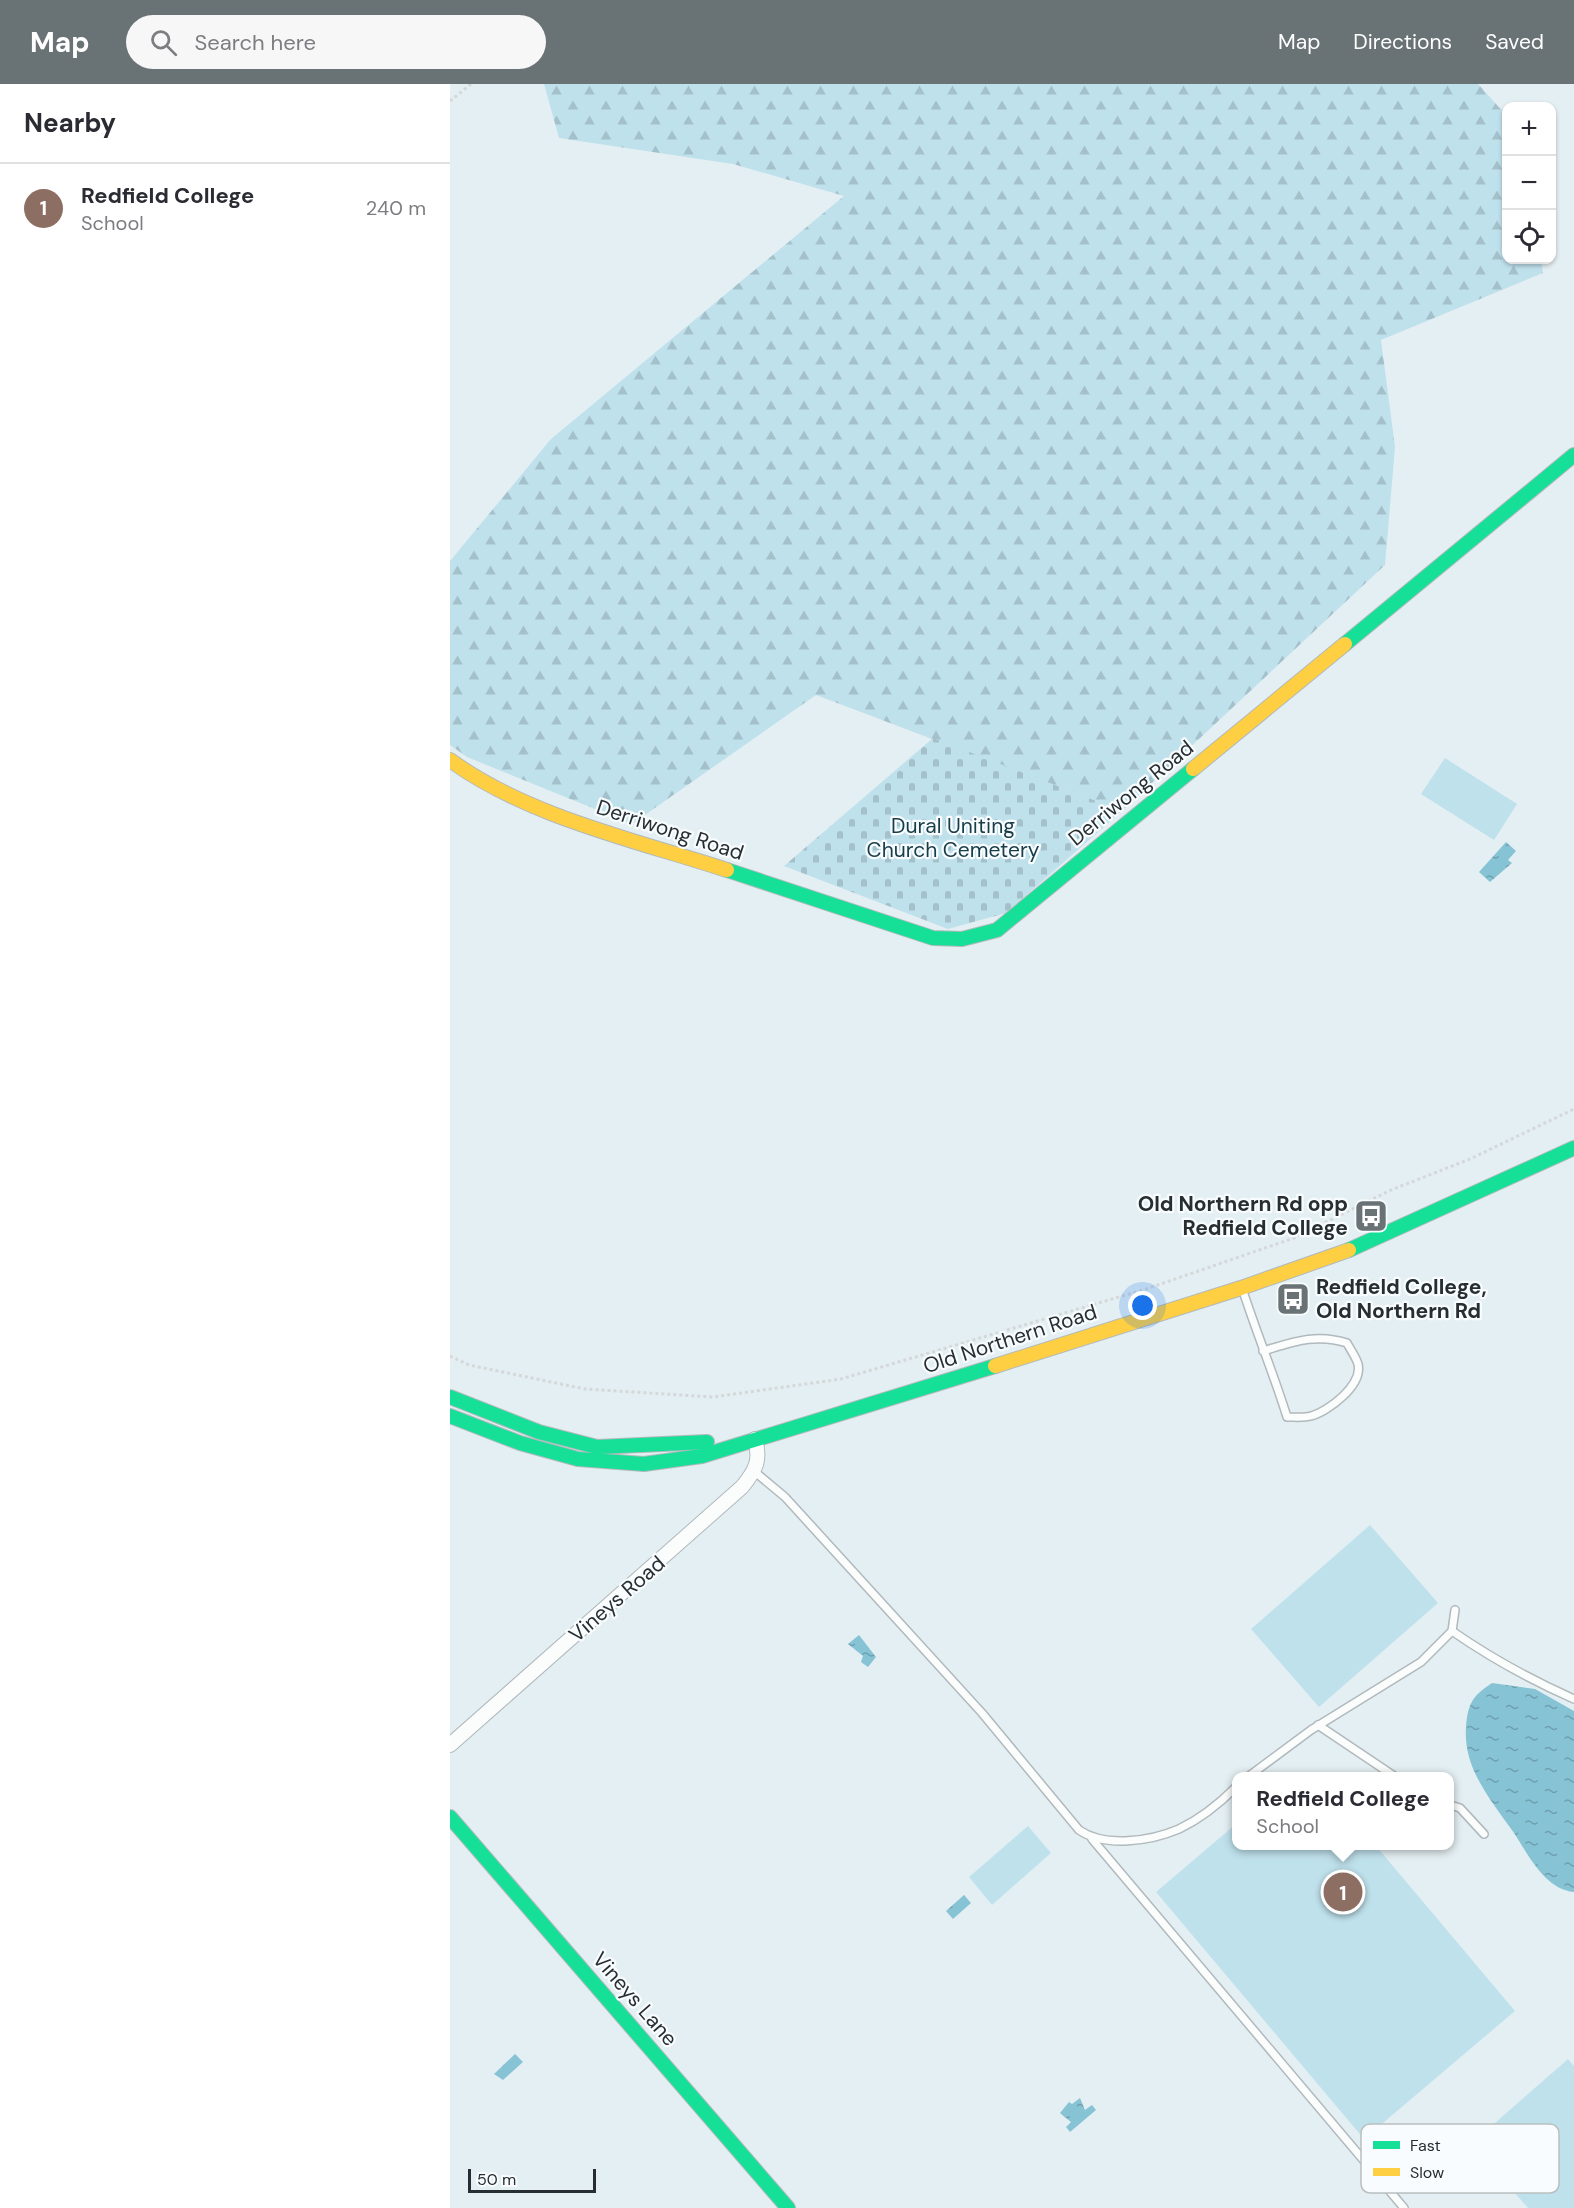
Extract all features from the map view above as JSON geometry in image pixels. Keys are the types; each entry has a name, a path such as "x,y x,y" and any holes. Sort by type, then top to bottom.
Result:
{"street":[{"name":"Derriwong Road","path":"450,760 469,774 540,809 933,939 962,939 998,930 1574,455"},
{"name":"Old Northern Road","path":"450,1416 550,1452 604,1462 671,1461 702,1456 1242,1288 1361,1246 1574,1148"},
{"name":"Old Northern Road","path":"450,1397 539,1432 597,1447 755,1439"},
{"path":"755,1439 760,1456 755,1472"},
{"name":"Vineys Road","path":"450,1745 704,1522 755,1472"},
{"name":"Vineys Lane","path":"450,1817 788,2208"}],"lane":[{"path":"1242,1288 1263,1351 1287,1417 1309,1416 1321,1412 1350,1389 1358,1374 1358,1364 1347,1343 1330,1338 1307,1337 1263,1351"},
{"path":"755,1472 800,1514 982,1713 1080,1830 1092,1839 1361,2157"},
{"path":"1254,1772 1318,1725 1421,1662 1452,1631 1455,1610"},
{"path":"1452,1631 1483,1653 1542,1685 1574,1699"},
{"path":"1318,1725 1388,1772"},
{"path":"1092,1839 1111,1842 1137,1839 1179,1829 1217,1805 1232,1791"},
{"path":"1454,1806 1460,1808 1484,1834"},
{"path":"1391,2193 1404,2208"}],"path":[{"path":"450,102 471,84"},
{"path":"450,1356 469,1365 585,1389 713,1397 841,1379 1146,1289 1294,1238 1392,1190 1470,1159 1574,1109"}],"green space":[{"path":"544,84 1478,84 1502,111 1502,264 1542,264 1543,273 1381,340 1395,447 1385,565 1122,811 816,695 632,824 467,757 450,745 450,561 551,439 844,196 733,164 559,138"},
{"name":"Dural Uniting Church Cemetery","path":"933,738 1122,811 1006,913 948,929 784,866"},
{"path":"1445,758 1517,804 1494,840 1421,794"},
{"path":"1370,1525 1438,1603 1319,1707 1251,1629"},
{"path":"1028,1826 1051,1853 992,1905 969,1877"},
{"path":"1232,1827 1232,1850 1379,1850 1515,2011 1382,2124 1361,2124 1361,2135 1156,1892"},
{"path":"1568,2059 1574,2066 1574,2208 1528,2208 1515,2193 1559,2193 1559,2124 1494,2124"}],"water":[{"path":"1506,842 1516,851 1508,860 1512,863 1490,882 1479,872"},
{"path":"859,1635 876,1657 868,1667 861,1662 863,1656 848,1644"},
{"path":"1492,1683 1535,1689 1574,1711 1574,1892 1554,1885 1539,1870 1488,1796 1474,1770 1466,1742 1468,1712 1472,1701"},
{"path":"964,1895 971,1903 953,1919 946,1911"},
{"path":"515,2054 523,2062 503,2080 494,2074"},
{"path":"1080,2098 1085,2110 1092,2105 1096,2110 1070,2132 1066,2127 1071,2122 1060,2113 1069,2102 1072,2104"}],"traffic: fast":[{"path":"1345,644 1574,455"},
{"path":"727,870 933,938 962,939 997,930 1193,769"},
{"path":"1349,1250 1574,1148"},
{"path":"450,1416 520,1443 578,1459 644,1464 702,1456 995,1366"},
{"path":"450,1397 539,1432 597,1447 707,1442"},
{"path":"450,1817 788,2208"}],"traffic: slow":[{"path":"1193,769 1345,644"},
{"path":"450,760 480,780 548,812 727,870"},
{"path":"995,1366 1241,1288 1349,1250"}],"place":[{"name":"Old Northern Rd opp Redfield College","path":"1371,1216"},
{"name":"Redfield College, Old Northern Rd","path":"1293,1299"},
{"name":"Redfield College","path":"1343,1892"}]}
